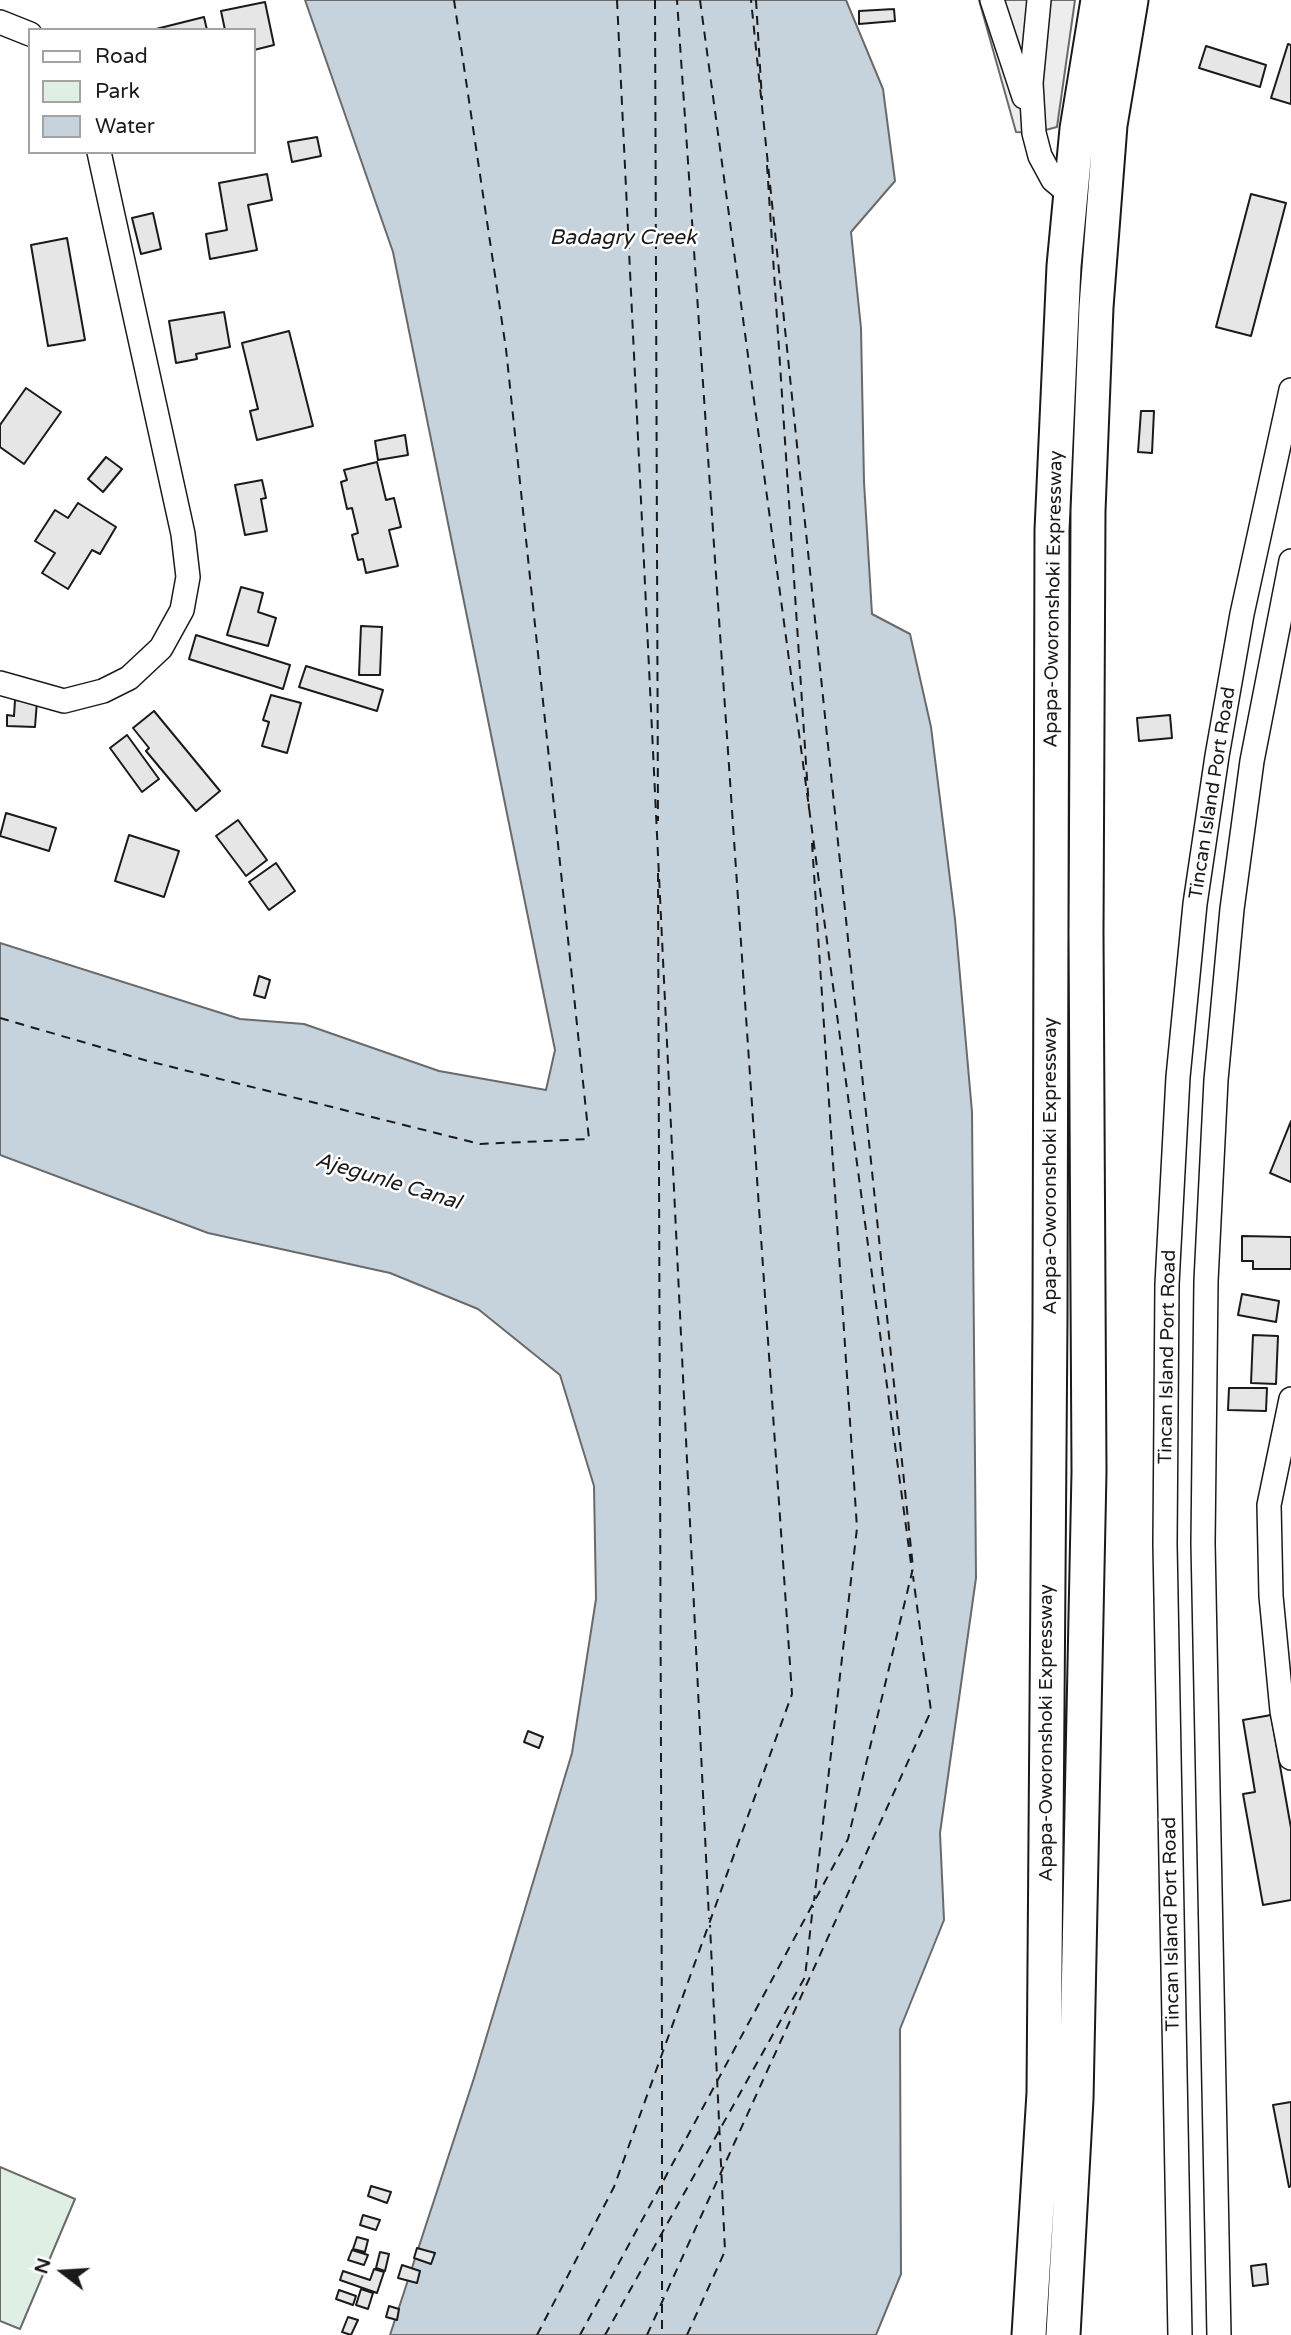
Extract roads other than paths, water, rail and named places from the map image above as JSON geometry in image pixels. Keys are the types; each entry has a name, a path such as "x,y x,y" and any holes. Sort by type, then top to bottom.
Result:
{"highway":[{"name":"Apapa-Oworonshoki Expressway","path":"1029,2335 1044,2093 1052,530 1064,265 1077,129 1098,0"},
{"name":"Apapa-Oworonshoki Expressway","path":"1063,2335 1076,2099 1089,1472 1086,946 1088,512 1096,307 1110,125 1131,0"}],"street":[{"path":"992,0 1020,80 1034,134 1053,180 1071,195"},
{"path":"1034,134 1031,83 1038,0"},
{"path":"0,22 28,33"},
{"path":"5,684 64,701 103,691 129,678 161,648 182,610 188,577 183,534 99,154"},
{"name":"Tincan Island Port Road","path":"1180,2335 1165,1544 1167,1284 1178,1077 1195,904 1217,756 1242,614 1291,390"},
{"name":"Tincan Island Port Road","path":"1219,2335 1203,1557 1206,1281 1216,1080 1232,909 1252,761 1291,561"},
{"path":"1291,1399 1269,1504 1273,1608 1282,1711 1291,1758"}],"water":[{"name":"Badagry Creek","path":"305,0 846,0 883,89 895,181 851,232 861,328 864,482 872,614 910,634 931,727 955,919 972,1112 976,1578 940,1833 944,1920 900,2029 901,2274 876,2335 390,2335 474,2078 572,1753 596,1599 594,1486 560,1375 478,1309 390,1273 208,1233 0,1155 0,943 240,1019 304,1024 439,1071 546,1090 555,1050 393,252"}],"water label":[{"name":"Ajegunle Canal","path":"388,1182"}]}
